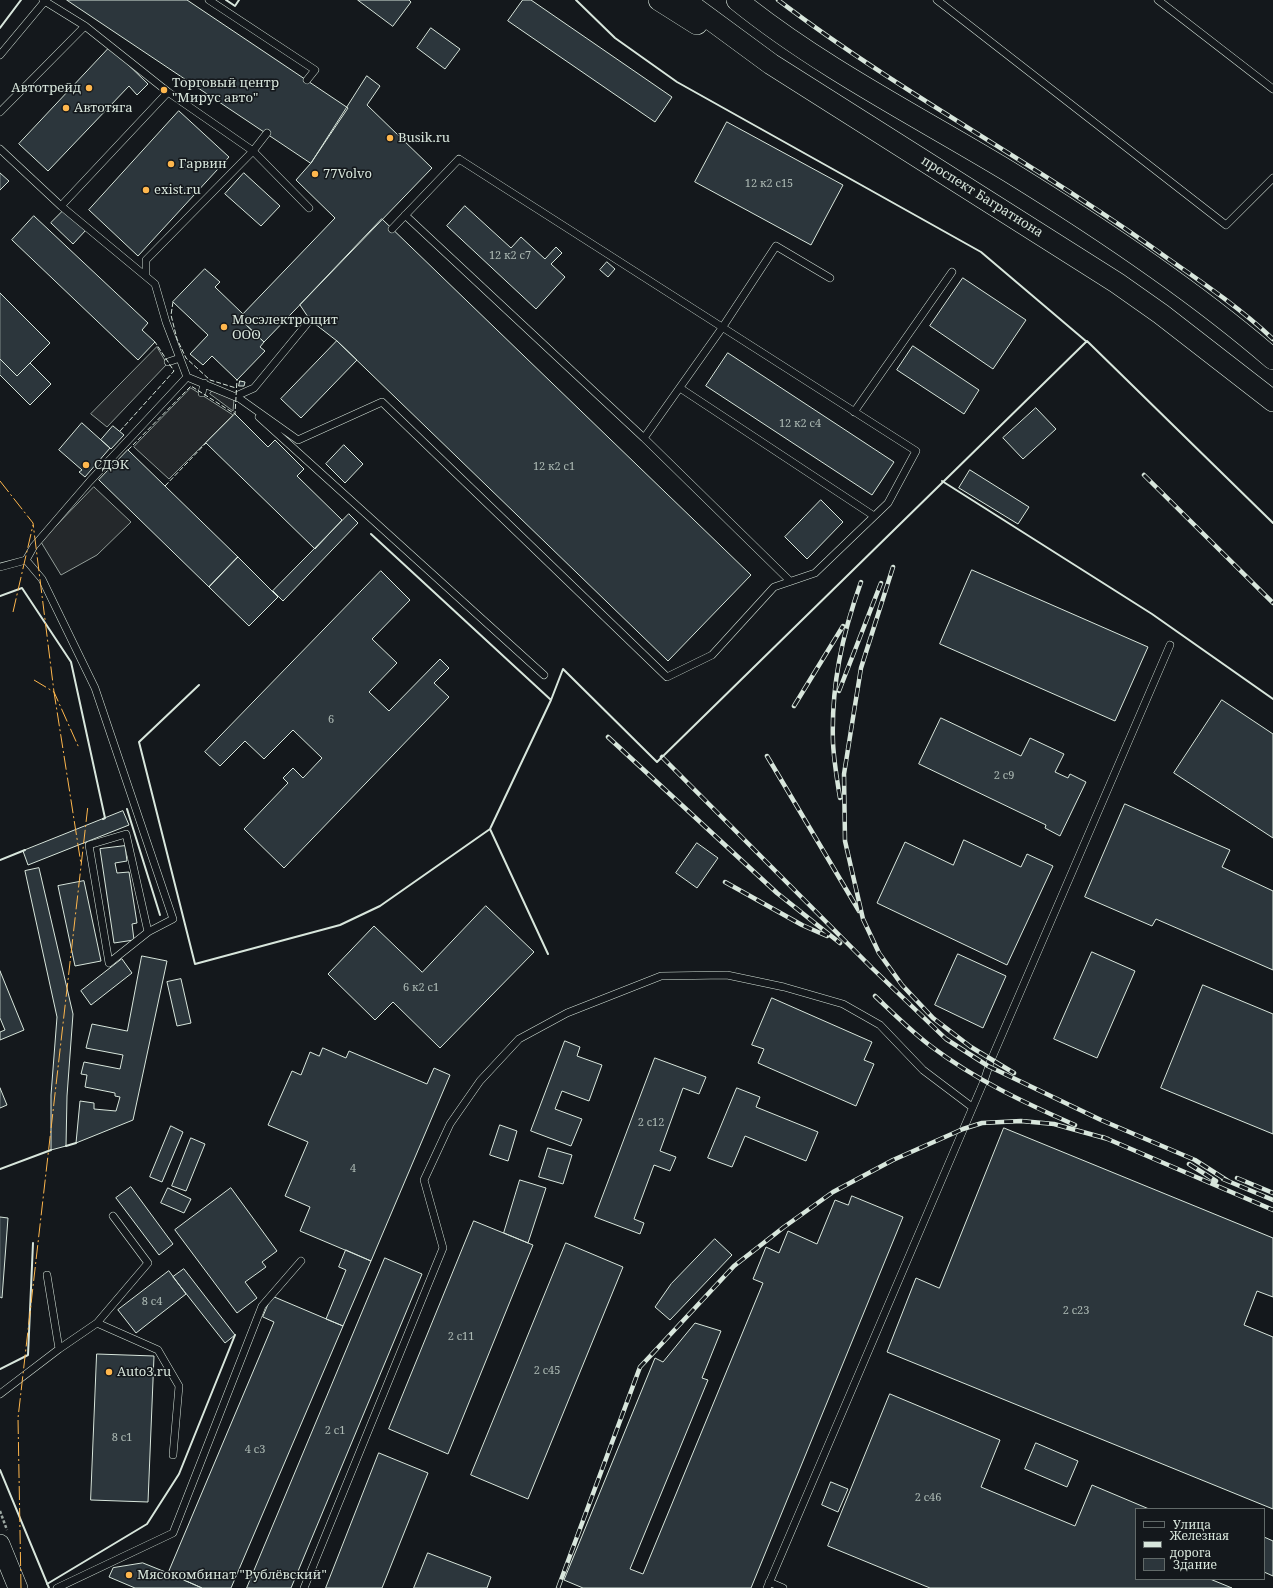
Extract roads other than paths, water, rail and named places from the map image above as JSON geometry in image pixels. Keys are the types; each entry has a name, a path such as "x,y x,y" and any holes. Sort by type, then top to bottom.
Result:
{"main road":[{"path":"659,0 771,64"},
{"name":"проспект Багратиона","path":"684,0 771,64 1117,282 1161,314 1273,401"},
{"path":"737,0 766,23 870,90 1009,172 1146,261 1246,335 1273,359"}],"street":[{"path":"2,1555 18,1588"}],"lane":[{"path":"209,0 315,70 307,80"},
{"path":"937,0 1226,225 1273,178"},
{"path":"1158,0 1273,89"},
{"path":"0,55 44,1 85,26 168,92 253,151 309,208"},
{"path":"0,112 85,26"},
{"path":"61,206 168,92"},
{"path":"146,276 146,260 253,151 267,133"},
{"path":"0,149 61,206 155,284 166,322 187,377"},
{"path":"187,377 236,396 298,440 382,402 667,677 712,655 774,587 815,573 888,503 916,451 459,160 392,229"},
{"path":"405,215 644,438 790,581"},
{"path":"644,438 722,328 776,246 830,278"},
{"path":"854,412 952,272"},
{"path":"236,396 254,388 310,320"},
{"path":"168,362 180,358"},
{"path":"0,567 26,560 34,546 90,481 187,377"},
{"path":"202,393 204,383"},
{"path":"680,388 874,516"},
{"path":"236,396 544,675"},
{"path":"26,560 42,579 96,688 173,919 148,932 110,963 89,845 126,834 148,932"},
{"path":"783,1588 768,1585 984,1081 991,1060 1170,645"},
{"path":"304,1588 443,1248 424,1180 450,1124 480,1082 519,1039 567,1013 661,976 727,975 784,987 843,1004 880,1025 923,1070 972,1107"},
{"path":"0,1394 59,1349 97,1323 148,1263 113,1216"},
{"path":"57,1588 173,1533 262,1306 301,1261"},
{"path":"47,1275 59,1349"},
{"path":"97,1323 158,1350 179,1386 173,1455"}],"railway":[{"path":"778,0 874,68 1122,226 1223,298 1273,339"},
{"path":"1144,475 1273,603"},
{"path":"893,567 861,668 844,774 845,841 863,919 879,953 902,985 933,1018 971,1047 1014,1073"},
{"path":"840,798 833,743 834,701 843,641 861,582"},
{"path":"839,691 881,583"},
{"path":"794,706 843,626"},
{"path":"608,737 777,893 840,943"},
{"path":"767,756 859,911"},
{"path":"662,757 872,968 946,1039 988,1066 1101,1120 1195,1160 1228,1181"},
{"path":"725,882 802,925 827,936"},
{"path":"875,996 925,1041 966,1070 1019,1099 1075,1125"},
{"path":"558,1588 640,1367 734,1266 784,1227 833,1192 893,1160 963,1129 982,1123 1021,1121 1054,1124 1108,1139"},
{"path":"1103,1137 1273,1210"},
{"path":"1189,1164 1216,1181"},
{"path":"1237,1178 1273,1193"},
{"path":"1223,1179 1273,1200"}],"place":[{"name":"Автотрейд","path":"89,88"},
{"name":"Торговый центр \"Мирус авто\"","path":"164,90"},
{"name":"Автотяга","path":"66,108"},
{"name":"Busik.ru","path":"390,138"},
{"name":"Гарвин","path":"171,164"},
{"name":"77Volvo","path":"315,174"},
{"name":"exist.ru","path":"146,190"},
{"name":"Мосэлектрощит ООО","path":"224,327"},
{"name":"СДЭК","path":"86,465"},
{"name":"Auto3.ru","path":"109,1372"},
{"name":"Мясокомбинат \"Рублёвский\"","path":"129,1575"}]}
